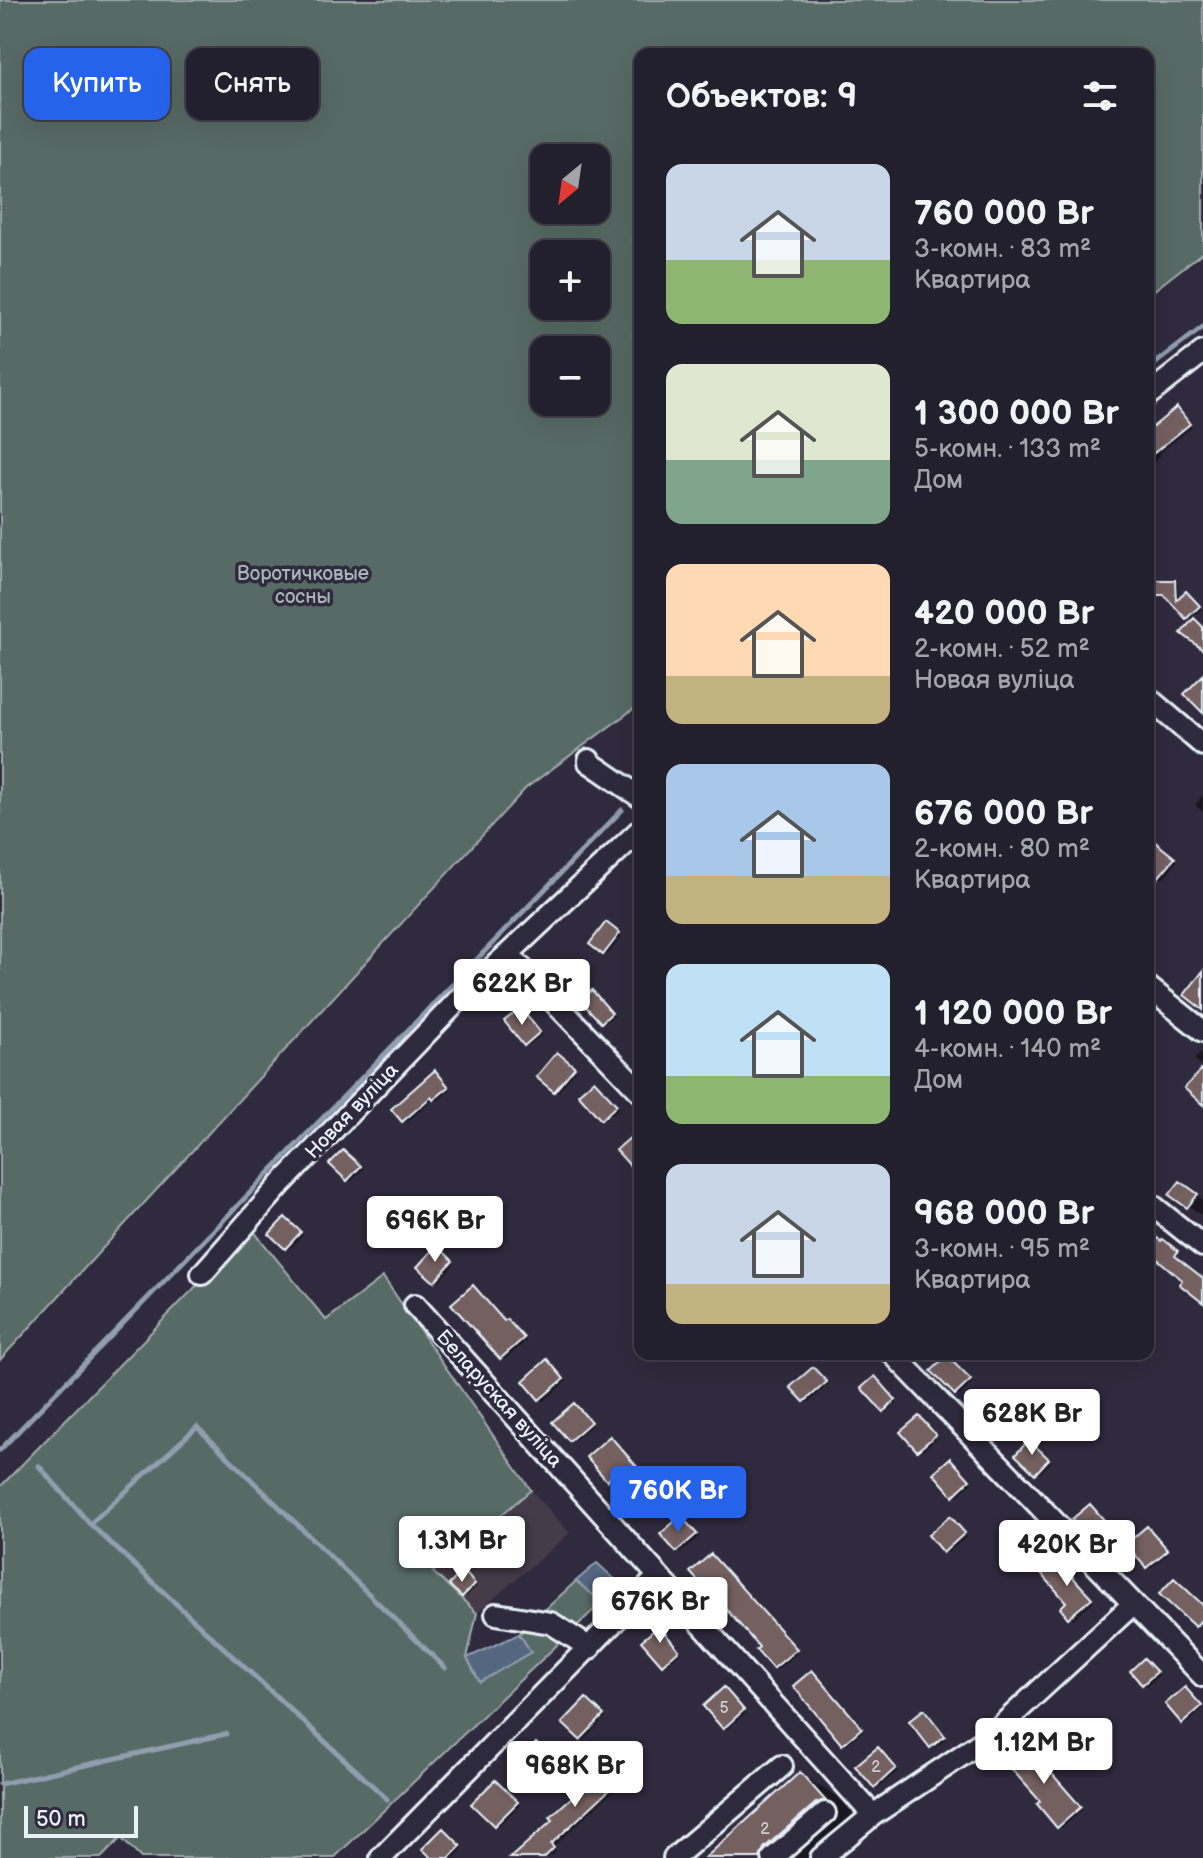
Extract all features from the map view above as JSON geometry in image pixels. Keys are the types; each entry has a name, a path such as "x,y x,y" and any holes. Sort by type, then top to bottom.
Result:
{"street":[{"path":"1154,390 1203,352"},
{"path":"1154,703 1203,745"},
{"path":"589,760 634,793"},
{"name":"Новая вуліца","path":"202,1274 282,1183 466,992 634,836"},
{"path":"508,954 634,1085"},
{"path":"1154,992 1203,1031"},
{"path":"1154,1207 1203,1246"},
{"name":"Беларуская вуліца","path":"415,1305 873,1815"},
{"path":"899,1360 1203,1676"},
{"path":"381,1858 658,1577"},
{"path":"821,1858 873,1815 989,1737 1133,1604"},
{"path":"496,1614 551,1623 590,1648"},
{"path":"674,1858 782,1766"},
{"path":"773,1858 825,1813"}],"shaded area":[{"path":"531,1490 570,1533 477,1613 433,1572"}],"green space":[{"name":"Воротичковые сосны","path":"0,0 1203,0 1203,252 1154,290 1154,48 634,48 634,708 526,788 0,1360"},
{"path":"252,1229 326,1320 383,1277 531,1490 433,1572 477,1613 467,1658 479,1681 531,1652 519,1634 576,1581 602,1602 334,1858 141,1858 121,1838 101,1858 0,1858 0,1487"}],"water":[{"path":"597,1563 618,1582 602,1602 576,1581"},
{"path":"519,1634 531,1652 480,1682 467,1658"}],"building":[{"path":"1177,407 1190,424 1154,453 1154,426"},
{"path":"1154,580 1175,580 1176,600 1186,591 1200,606 1186,619 1164,595 1154,595"},
{"path":"1194,618 1203,627 1203,650 1181,633"},
{"path":"1203,675 1203,713 1184,694"},
{"path":"1154,841 1175,858 1157,879 1154,876"},
{"path":"606,922 620,933 603,955 589,944"},
{"path":"1203,971 1203,1010 1184,995"},
{"path":"592,990 612,1013 601,1023 580,1000"},
{"path":"521,1008 540,1032 524,1046 504,1021"},
{"path":"557,1052 575,1067 554,1092 536,1077"},
{"path":"1203,1068 1203,1105 1184,1088"},
{"path":"435,1070 449,1087 433,1100 431,1097 402,1122 391,1109"},
{"path":"594,1080 617,1105 601,1120 578,1094"},
{"path":"634,1134 634,1170 616,1150"},
{"path":"343,1150 361,1166 347,1181 329,1164"},
{"path":"1180,1181 1198,1194 1187,1208 1169,1195"},
{"path":"285,1217 301,1232 285,1249 269,1234"},
{"path":"1154,1236 1178,1251 1175,1256 1203,1278 1203,1303 1179,1284 1182,1280 1154,1256"},
{"path":"437,1245 453,1261 434,1282 417,1267"},
{"path":"473,1285 504,1321 507,1319 524,1338 500,1359 451,1304"},
{"path":"547,1359 564,1379 539,1400 523,1381"},
{"path":"943,1360 951,1360 971,1380 955,1395 931,1371"},
{"path":"813,1367 827,1382 804,1402 790,1387"},
{"path":"875,1376 896,1400 883,1412 861,1388"},
{"path":"988,1398 1009,1420 995,1433 974,1412"},
{"path":"574,1403 591,1422 569,1441 552,1422"},
{"path":"919,1416 936,1435 917,1451 900,1432"},
{"path":"610,1436 660,1493 641,1509 612,1476 607,1481 586,1457"},
{"path":"1029,1440 1049,1459 1035,1474 1015,1455"},
{"path":"950,1458 970,1480 953,1496 933,1473"},
{"path":"1090,1504 1112,1529 1094,1544 1072,1519"},
{"path":"681,1516 697,1534 676,1552 660,1534"},
{"path":"950,1516 965,1533 943,1553 928,1535"},
{"path":"1147,1526 1168,1550 1146,1568 1126,1544"},
{"path":"711,1554 797,1649 773,1669 756,1650 759,1647 690,1572"},
{"path":"1057,1560 1092,1598 1068,1618 1060,1608 1066,1602 1041,1573"},
{"path":"463,1570 475,1584 462,1597 449,1585"},
{"path":"1174,1578 1203,1605 1203,1618 1195,1627 1159,1594"},
{"path":"659,1626 679,1650 662,1665 641,1641"},
{"path":"1144,1658 1157,1672 1142,1685 1130,1671"},
{"path":"812,1670 862,1728 842,1745 793,1686"},
{"path":"724,1687 744,1710 723,1729 703,1706"},
{"path":"1185,1687 1202,1706 1182,1724 1165,1704"},
{"path":"586,1698 604,1715 580,1740 562,1723"},
{"path":"924,1709 945,1736 930,1748 909,1721"},
{"path":"536,1743 558,1764 537,1785 516,1765"},
{"path":"1030,1744 1081,1807 1057,1828 1037,1804 1040,1801 1007,1764"},
{"path":"878,1747 896,1768 874,1788 855,1766"},
{"path":"619,1754 632,1769 551,1844 554,1848 544,1858 510,1858 553,1820 550,1817"},
{"path":"800,1772 825,1800 816,1803 764,1848 760,1858 705,1858"},
{"path":"495,1780 518,1802 494,1826 471,1804"},
{"path":"443,1828 461,1846 449,1858 432,1858 422,1849"}],"waterway":[{"path":"1154,364 1203,327"},
{"path":"0,1450 622,810"},
{"path":"90,1524 197,1427 445,1668"},
{"path":"39,1466 90,1524 387,1799"},
{"path":"0,1784 226,1734"}]}
